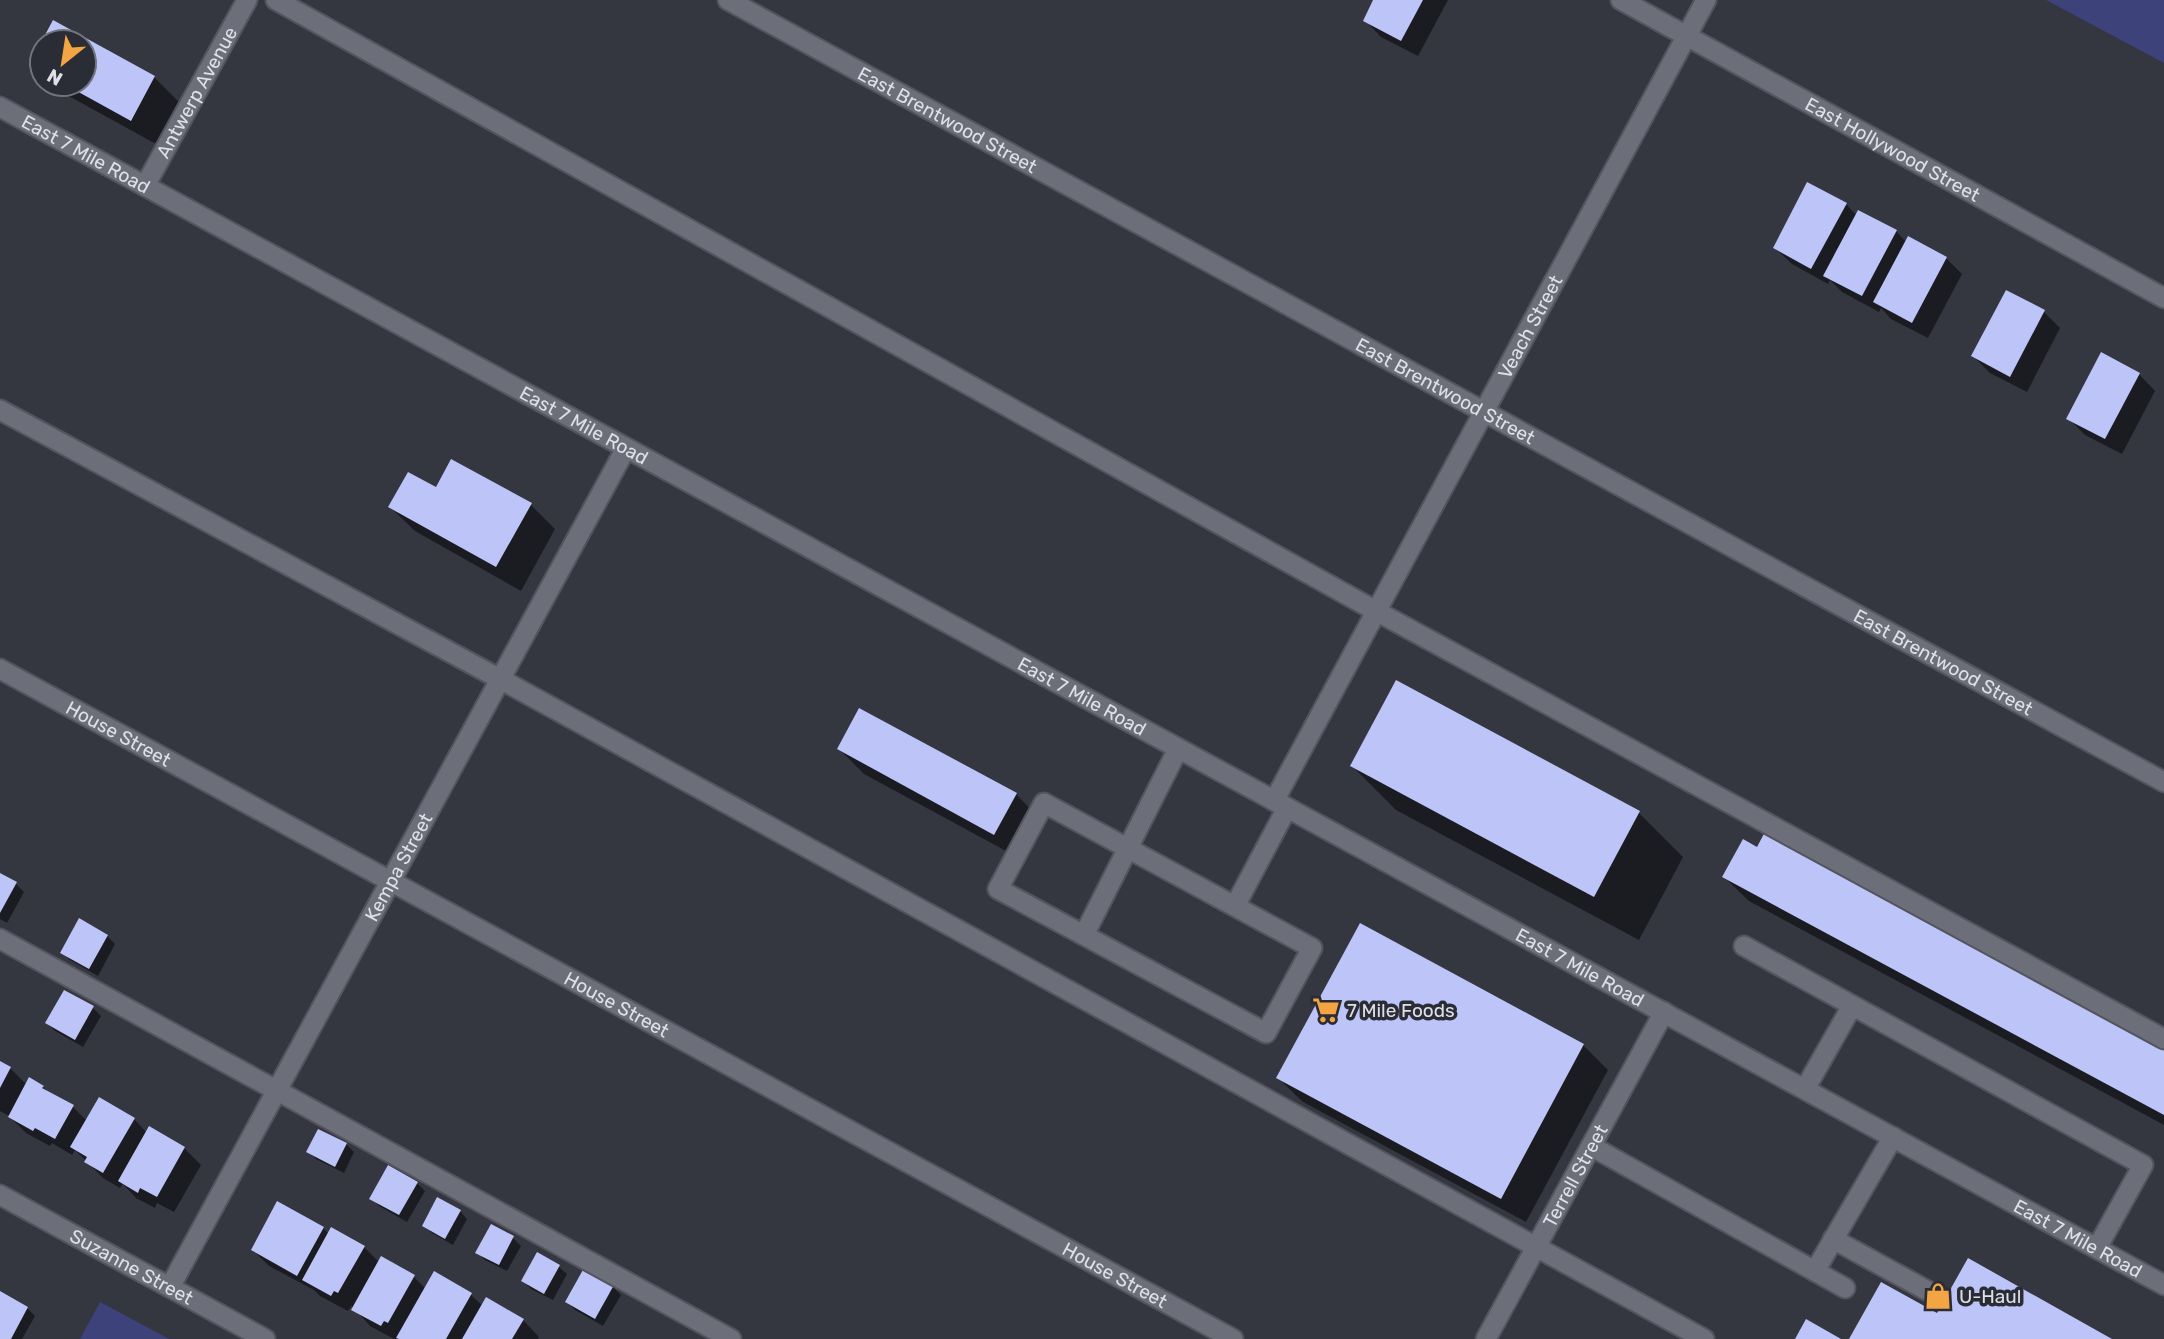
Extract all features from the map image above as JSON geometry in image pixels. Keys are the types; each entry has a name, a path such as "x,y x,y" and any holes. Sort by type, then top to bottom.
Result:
{"street":[{"name":"Antwerp Avenue","path":"145,186 247,0"},
{"path":"276,0 1377,611 2164,1039"},
{"name":"East Brentwood Street","path":"728,0 2164,782"},
{"name":"East Hollywood Street","path":"1621,0 2164,298"},
{"name":"Veach Street","path":"1235,906 1281,804 1377,611 1706,0"},
{"name":"East 7 Mile Road","path":"0,107 2164,1285"},
{"path":"0,410 500,679 1704,1339"},
{"name":"Kempa Street","path":"170,1287 626,448"},
{"name":"House Street","path":"0,669 1233,1339"},
{"path":"1084,935 1178,749"},
{"path":"1044,803 1127,849 1312,948 1266,1033 998,889 1044,803"},
{"path":"0,939 731,1339"},
{"path":"1744,946 2143,1165 2097,1248"},
{"path":"1805,1089 1852,1006"},
{"name":"Terrell Street","path":"1486,1339 1664,1012"},
{"path":"1815,1271 1892,1137"},
{"path":"1591,1146 1844,1288"},
{"name":"Suzanne Street","path":"0,1195 265,1339"},
{"path":"1833,1239 1937,1296"}],"shaded area":[{"path":"2046,0 2164,0 2164,63"},
{"path":"100,1302 169,1339 80,1339"}],"building":[{"path":"1373,0 1423,0 1401,41 1363,21"},
{"path":"53,20 68,28 49,28"},
{"path":"98,45 155,76 131,121 89,98 98,98"},
{"path":"1807,182 1847,203 1811,269 1773,248"},
{"path":"1858,210 1897,230 1862,296 1823,276"},
{"path":"1908,236 1947,257 1912,323 1873,302"},
{"path":"2006,290 2045,310 2010,377 1971,356"},
{"path":"2101,352 2140,373 2105,439 2066,419"},
{"path":"451,459 532,503 496,567 388,507 408,472 436,487"},
{"path":"1396,680 1640,811 1594,897 1350,766"},
{"path":"859,708 1017,793 994,835 837,749"},
{"path":"1767,828 2164,1043 2164,1115 1722,877 1743,839 1757,847"},
{"path":"0,873 17,882 0,913"},
{"path":"79,918 108,935 89,969 60,953"},
{"path":"1360,923 1584,1044 1501,1199 1276,1078"},
{"path":"64,990 94,1006 75,1040 45,1023"},
{"path":"0,1061 11,1067 0,1088"},
{"path":"29,1077 44,1086 42,1088 74,1105 55,1139 8,1117"},
{"path":"99,1097 135,1118 103,1173 84,1162 87,1157 70,1147"},
{"path":"149,1126 185,1147 157,1197 140,1188 138,1193 118,1181"},
{"path":"318,1129 347,1143 335,1167 306,1152"},
{"path":"388,1165 418,1182 399,1215 369,1199"},
{"path":"437,1197 461,1210 445,1239 422,1226"},
{"path":"277,1201 324,1227 297,1276 251,1250"},
{"path":"491,1224 514,1236 499,1265 475,1253"},
{"path":"331,1227 365,1246 338,1293 334,1291 331,1296 302,1280"},
{"path":"537,1252 560,1265 544,1294 521,1281"},
{"path":"381,1256 415,1275 388,1323 384,1321 381,1326 351,1310"},
{"path":"1968,1258 2112,1339 1849,1339 1881,1282 1937,1313"},
{"path":"584,1268 614,1285 595,1319 565,1302"},
{"path":"434,1271 472,1293 446,1339 396,1338"},
{"path":"0,1291 28,1307 11,1339 0,1339"},
{"path":"486,1297 524,1319 512,1339 462,1339"},
{"path":"1806,1319 1841,1339 1795,1339"}],"place":[{"name":"7 Mile Foods","path":"1326,1010"},
{"name":"U-Haul","path":"1938,1296"}]}
